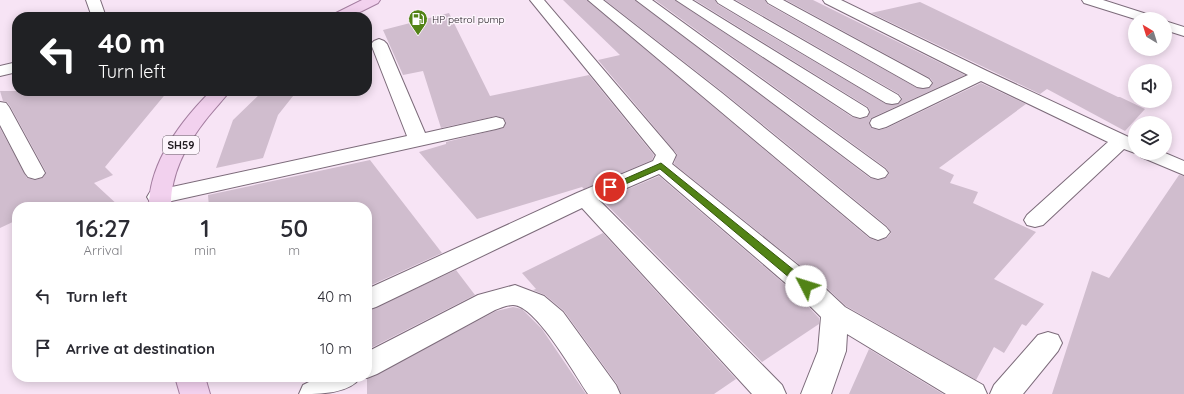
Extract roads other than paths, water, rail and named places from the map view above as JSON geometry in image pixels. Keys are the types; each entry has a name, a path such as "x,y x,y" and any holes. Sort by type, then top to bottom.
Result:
{"main road":[{"path":"349,12 373,0"},
{"name":"SH59","path":"159,202 168,164 206,106 216,96"},
{"path":"192,382 195,394"}],"street":[{"path":"93,0 97,12"},
{"path":"372,298 585,198 661,165 666,155 537,0"},
{"path":"595,0 716,97 878,232"},
{"path":"643,0 878,173"},
{"path":"683,0 860,112"},
{"path":"723,0 892,99"},
{"path":"773,0 923,83"},
{"path":"830,0 980,75 1128,144 1036,220"},
{"path":"1089,0 1128,13"},
{"path":"1172,28 1184,32"},
{"path":"379,44 418,139"},
{"path":"0,71 12,68"},
{"path":"879,123 980,75"},
{"path":"0,107 35,172"},
{"path":"159,202 418,139 496,123"},
{"path":"1164,160 1184,169"},
{"path":"661,165 806,286 835,314 972,394"},
{"path":"585,198 771,394"},
{"path":"372,363 487,302 515,295 535,303 553,319 605,394"},
{"path":"816,394 832,351 835,314"},
{"path":"1005,394 1048,343"},
{"path":"314,394 337,382"}],"place":[{"name":"HP petrol pump","path":"418,36"}]}
